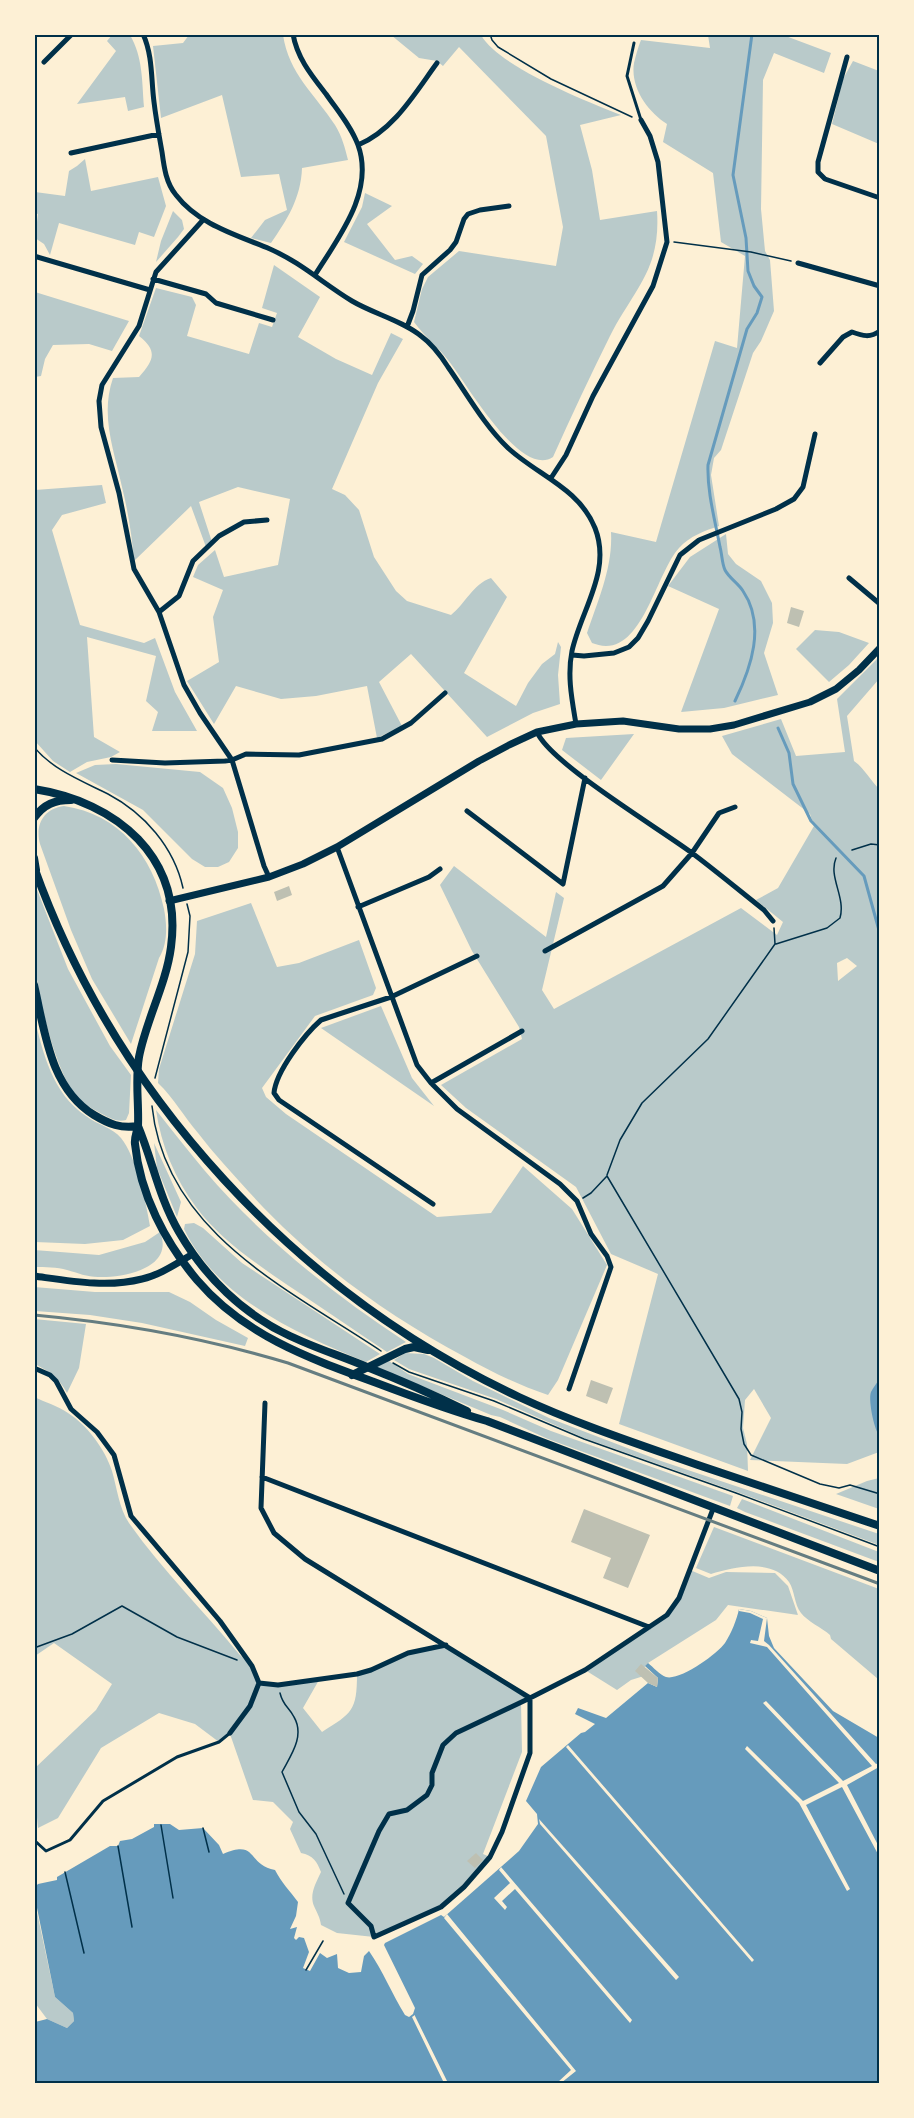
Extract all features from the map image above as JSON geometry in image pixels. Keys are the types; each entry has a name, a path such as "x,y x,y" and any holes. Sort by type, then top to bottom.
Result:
{"main road":[{"path":"34,789 55,792 77,799 110,815 135,835 154,861 164,883 169,901 171,948 139,1058 138,1126 135,1142 145,1186 158,1220 182,1260 214,1298 251,1328 284,1347 352,1375 442,1408 486,1421 879,1571"},
{"path":"34,818 41,809 51,803 77,799"},
{"path":"34,858 35,869 78,968 120,1044 175,1122 237,1194 287,1243 361,1303 436,1352 519,1397 638,1444 879,1526"},
{"path":"34,985 53,1064 68,1092 77,1103 100,1119 126,1128 138,1126"},
{"path":"138,1126 168,1212 193,1254 231,1298 261,1321 290,1336 368,1367 486,1421"},
{"path":"352,1375 414,1347 436,1352"}],"street":[{"path":"44,62 72,34"},
{"path":"143,34 150,58 159,134 170,187 177,198 203,220 272,250 315,275 353,302 423,336 442,359 495,435 510,450 551,478 583,506 595,528 600,547 598,578 572,655 569,678 576,724"},
{"path":"293,34 304,64 346,123 358,146 362,170 359,195 351,218 315,275"},
{"path":"847,57 818,162 818,172 825,179 879,198"},
{"path":"358,146 379,135 400,114 437,63"},
{"path":"551,478 566,455 593,396 653,286 667,242 658,162 650,136 641,120"},
{"path":"71,153 159,134"},
{"path":"407,327 422,275 456,242 468,214 509,206"},
{"path":"203,220 160,266 153,279 139,326 102,385 99,401 101,427 119,493 135,569 159,612 184,685 232,760 269,878"},
{"path":"34,256 150,290"},
{"path":"798,263 879,286"},
{"path":"153,279 206,294 216,303 273,320"},
{"path":"820,363 843,337 852,332 865,336 879,331"},
{"path":"572,655 614,653 629,647 638,638 648,621 680,555 699,540 776,509 794,499 803,487 815,434"},
{"path":"159,612 179,596 193,561 219,536 244,522 267,520"},
{"path":"849,578 879,604"},
{"path":"169,901 269,878 303,864 336,847 479,761 537,732 576,724 623,721 679,729 710,729 734,725 810,702 836,689 860,670 879,648"},
{"path":"112,760 174,763 232,760 246,754 298,755 382,739 411,723 445,693"},
{"path":"537,732 541,742 585,778 692,853 764,910 773,921"},
{"path":"467,811 563,884 585,778"},
{"path":"545,951 663,886 692,853 719,813 735,807"},
{"path":"336,847 414,1058 431,1083 457,1109 560,1184 577,1201 591,1234 607,1256 611,1266 569,1389"},
{"path":"358,907 429,877 440,868"},
{"path":"433,1204 279,1100 274,1093 275,1085 286,1065 313,1027 321,1020 391,996 477,956"},
{"path":"431,1083 522,1031"},
{"path":"34,1276 95,1284 120,1283 143,1279 193,1254"},
{"path":"34,1368 50,1375 56,1381 71,1409 97,1432 114,1455 131,1516 220,1621 252,1666 259,1683 250,1706 230,1733"},
{"path":"265,1402 261,1508 274,1533 305,1559 530,1698"},
{"path":"262,1477 649,1627"},
{"path":"530,1698 530,1753 516,1797 490,1857 464,1887 441,1907 374,1937 371,1926 348,1903 379,1831 389,1814 407,1810 427,1795 432,1785 432,1773 443,1744 456,1733 585,1670 667,1615 679,1598 713,1509"},
{"path":"259,1683 278,1685 357,1674 408,1653 446,1645"}],"lane":[{"path":"634,43 627,76 641,120"},
{"path":"34,1840 46,1851 70,1840 103,1800 177,1757 219,1742 230,1733"}],"path":[{"path":"490,34 498,47 551,79 641,120"},
{"path":"667,242 766,255 798,263"},
{"path":"35,748 53,765 123,802 146,822 167,850 178,871 190,916 188,952 154,1079"},
{"path":"852,850 871,844 879,845"},
{"path":"577,1201 591,1193 607,1176 620,1140 642,1103 708,1039 775,944 827,928 840,918 843,906 833,869 836,858"},
{"path":"773,921 775,944"},
{"path":"152,1103 156,1135 161,1150 193,1210 245,1260 388,1357 393,1363 409,1372 494,1401 584,1439 879,1547"},
{"path":"607,1176 739,1399 744,1444 751,1455 820,1484 839,1488 850,1485 879,1494"},
{"path":"34,1648 72,1634 122,1606 177,1637 252,1666"},
{"path":"278,1685 282,1703 294,1716 299,1729 296,1746 282,1772 299,1812 316,1834 348,1903"},
{"path":"161,1825 173,1898"},
{"path":"203,1828 209,1852"},
{"path":"118,1846 132,1927"},
{"path":"65,1872 84,1953"},
{"path":"306,1970 323,1941"}],"shaded area":[{"path":"112,35 130,35 134,43 141,70 144,107 128,111 125,97 77,104 116,51 107,41"},
{"path":"189,35 283,35 291,61 303,83 335,125 341,138 348,160 302,168 296,199 288,217 271,243 251,238 265,220 287,210 279,174 241,177 222,95 161,118 153,46 183,43"},
{"path":"391,35 481,35 491,47 524,71 621,115 580,125 592,170 600,220 657,211 655,249 644,278 610,336 553,457 540,460 525,454 510,442 480,406 448,360 414,322 422,289 428,277 459,251 556,266 563,227 546,136 459,47 443,66 437,61 419,58"},
{"path":"708,35 783,35 831,53 824,73 774,53 763,80 761,209 765,251 770,260 774,311 753,353 721,450 714,458 711,475 719,526 693,537 679,548 671,559 640,621 630,634 619,643 602,646 592,643 587,633 607,571 611,532 656,542 715,341 737,348 745,256 721,242 713,173 663,142 667,124 647,106 638,90 633,72 641,40 710,48"},
{"path":"853,61 879,71 879,144 832,124 843,79"},
{"path":"85,159 91,191 158,177 166,206 154,237 139,232 135,245 59,223 50,255 44,244 35,238 38,214 35,213 35,192 65,196 69,171"},
{"path":"365,193 392,206 367,224 395,260 412,256 423,264 415,274 344,242 362,207"},
{"path":"173,211 182,220 184,229 156,262 161,241"},
{"path":"274,265 320,297 298,337 336,359 372,375 391,333 403,339 378,383 332,489 345,495 359,510 374,557 396,591 407,601 451,615 474,589 491,578 507,597 464,673 516,706 528,683 542,664 555,654 558,642 561,647 558,675 560,704 533,713 487,737 411,654 379,682 402,726 377,738 367,686 316,696 281,699 236,686 214,724 187,681 219,662 213,617 223,590 193,577 198,565 215,550 224,577 278,565 290,499 238,487 199,502 212,542 206,547 191,506 134,561 128,514 110,433 109,392 113,378 139,377 151,361 149,346 139,336 156,288 192,297 196,305 187,336 249,354 259,323 272,327 277,313 262,308"},
{"path":"35,292 129,321 112,351 89,344 53,345 45,359 41,376 35,377"},
{"path":"102,485 106,503 62,515 52,530 80,625 144,643 155,638 175,692 197,731 152,731 158,712 146,701 156,656 87,637 94,737 120,752 111,757 87,762 70,772 53,761 35,741 35,490"},
{"path":"726,534 728,554 736,564 761,581 772,603 773,623 764,653 778,695 724,708 681,712 719,609 668,586 690,557"},
{"path":"815,630 839,632 869,643 829,682 796,649"},
{"path":"879,657 879,679 847,716 854,761 880,790 879,1452 847,1464 750,1460 771,1418 754,1389 745,1400 743,1428 747,1444 748,1471 619,1424 658,1274 611,1254 576,1187 466,1108 441,1085 522,1039 519,1027 472,951 440,885 454,866 546,937 556,892 564,898 542,990 554,1009 741,908 777,935 783,922 756,900 778,888 814,826 810,814 732,754 722,736 781,719 796,756 845,752 837,699","holes":["847,958 857,966 838,981 837,963"]},
{"path":"634,734 601,780 562,750 566,738"},
{"path":"116,764 200,772 223,788 232,808 238,832 238,848 229,862 218,867 205,867 192,859 143,810 76,773 95,765"},
{"path":"64,806 101,818 117,828 142,855 159,890 165,915 164,946 131,1044 92,979 71,930 40,844 39,830 42,819 51,811"},
{"path":"34,882 68,969 110,1046 131,1075 129,1113 126,1120 113,1119 84,1103 75,1094 60,1067 48,1030 36,974"},
{"path":"251,903 277,967 299,963 359,940 376,988 373,995 315,1016 262,1088 266,1097 286,1114 437,1217 491,1213 523,1166 572,1209 607,1265 558,1380 548,1395 495,1373 435,1340 377,1304 323,1263 249,1192 158,1083 159,1069 195,954 197,921"},
{"path":"381,1006 412,1078 434,1106 321,1028"},
{"path":"34,1016 45,1058 65,1096 86,1116 121,1138 136,1167 150,1226 123,1240 85,1244 35,1242"},
{"path":"156,1110 227,1196 274,1242 325,1284 406,1342 387,1352 255,1263 217,1231 188,1196 175,1173 161,1136"},
{"path":"154,1143 181,1202 177,1217 157,1168"},
{"path":"194,1223 203,1228 242,1263 380,1354 366,1362 314,1339 263,1312 217,1276 199,1254 184,1229 185,1224"},
{"path":"160,1232 163,1244 160,1254 154,1262 133,1273 94,1277 59,1268 35,1267 34,1250 99,1255 145,1242"},
{"path":"34,1287 95,1292 169,1292 190,1302 248,1338 245,1346 142,1323 90,1315 35,1311"},
{"path":"34,1319 86,1324 79,1368 67,1393 54,1376 35,1364"},
{"path":"405,1353 424,1354 434,1358 473,1381 549,1418 661,1461 879,1534 879,1545 584,1438 496,1399 409,1369 394,1360"},
{"path":"389,1361 408,1374 551,1431 733,1496 730,1506 548,1439 376,1367"},
{"path":"34,1397 68,1413 95,1438 109,1463 129,1523 169,1574 252,1666 259,1683 278,1685 319,1680 303,1708 322,1732 351,1710 356,1696 357,1674 408,1653 446,1645 530,1698 521,1702 522,1752 483,1854 490,1857 441,1907 374,1937 337,1933 321,1925 312,1897 321,1872 312,1857 301,1853 290,1829 293,1822 273,1802 253,1800 230,1734 219,1742 195,1724 159,1713 101,1748 58,1818 38,1828 35,1768 96,1710 112,1684 54,1643 35,1656"},
{"path":"879,1478 879,1509 836,1494 867,1481"},
{"path":"742,1499 879,1552 879,1562 745,1512 737,1508"},
{"path":"714,1527 879,1589 880,1677 878,1679 831,1639 830,1635 804,1616 797,1606 789,1582 782,1574 753,1566 711,1574 696,1568"},
{"path":"690,1570 709,1578 726,1572 775,1573 788,1586 798,1615 728,1605 716,1620 648,1663 642,1670 647,1675 631,1680 617,1690 585,1670 630,1641 674,1607"},
{"path":"34,1898 55,1997 73,2013 74,2021 67,2028 47,2019 35,2003"}],"water":[{"path":"879,1379 879,1435 872,1414 870,1396"},
{"path":"739,1609 767,1618 769,1636 774,1648 833,1711 879,1738 879,2083 35,2083 35,2022 47,2019 67,2028 74,2021 73,2013 55,1997 35,1898 34,1888 38,1884 57,1880 57,1877 110,1846 118,1846 120,1841 132,1839 154,1827 154,1824 170,1824 179,1830 203,1828 219,1845 223,1854 242,1849 266,1867 275,1870 298,1902 296,1916 290,1929 297,1927 294,1938 296,1940 299,1937 304,1938 309,1952 303,1968 310,1971 320,1953 327,1958 337,1954 338,1968 349,1973 361,1972 364,1956 369,1951 405,2015 409,2017 415,2008 385,1943 441,1915 444,1917 519,1851 538,1824 537,1814 526,1801 541,1767 595,1724 575,1714 578,1708 606,1718 648,1683 657,1687 658,1678 645,1666 648,1663 666,1677 680,1675 698,1666 725,1643"}],"pier":[{"path":"739,1609 767,1618 764,1641 876,1764 879,1763 879,1767 847,1785 879,1847 879,1856 842,1787 806,1805 850,1889 847,1891 799,1803 745,1749 747,1746 803,1801 839,1783 763,1703 766,1701 843,1781 872,1766 767,1647 750,1643 751,1640 758,1641 763,1619 739,1611"},
{"path":"568,1745 754,1960 752,1962 566,1747"},
{"path":"539,1819 679,1977 676,1980 540,1824"},
{"path":"501,1867 632,2020 630,2023 515,1889 502,1901 507,1907 505,1910 494,1898 510,1883 499,1870"},
{"path":"447,1914 576,2071 561,2083 558,2082 571,2070 444,1918"},
{"path":"415,2015 448,2083 444,2083 412,2017"}],"building":[{"path":"791,607 804,611 799,627 787,623"},
{"path":"289,886 292,895 277,901 274,892"},
{"path":"591,1380 613,1388 607,1404 586,1396"},
{"path":"584,1509 650,1535 628,1588 603,1578 611,1558 571,1542"},
{"path":"641,1664 658,1678 657,1687 648,1683 635,1671"},
{"path":"476,1853 483,1860 475,1868 467,1861"}],"waterway":[{"path":"735,701 751,661 755,632 754,618 743,591 724,568 710,496 708,465 747,329 757,313 762,297 754,286 748,271 746,238 733,175 752,34"},
{"path":"778,728 789,753 793,784 811,821 864,876 880,934"}],"railway":[{"path":"34,1315 99,1322 162,1333 226,1346 288,1363 880,1584"}]}
